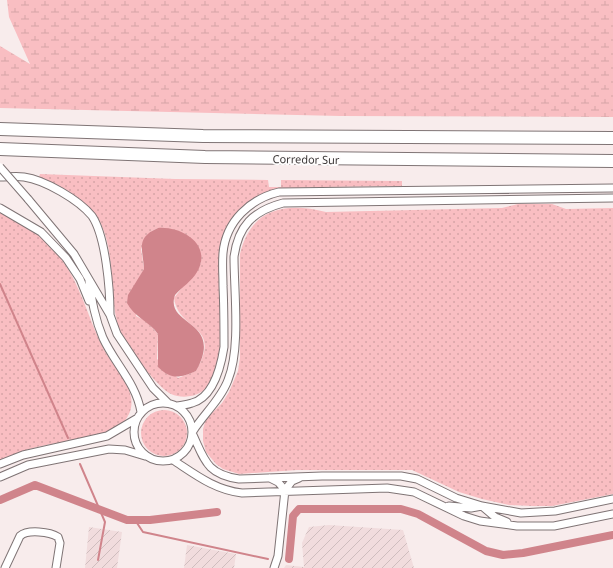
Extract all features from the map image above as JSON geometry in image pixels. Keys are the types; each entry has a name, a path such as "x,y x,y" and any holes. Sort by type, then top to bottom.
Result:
{"highway":[{"name":"Corredor Sur","path":"0,129 203,136 613,138"},
{"name":"Corredor Sur","path":"0,149 205,158 613,161"}],"street":[{"path":"0,167 74,254 110,315 117,334 136,365 153,388 168,403 177,406 188,416 193,433 208,465 220,475 239,479 303,476 401,476 417,479 456,498 482,506 521,513 555,511 613,499"},
{"path":"0,177 25,177 50,186 73,199 92,217 101,240 110,292 110,315"},
{"path":"177,406 194,403 206,394 215,380 222,363 224,347 223,252 228,234 237,217 249,205 268,195 287,192 613,188"},
{"path":"0,477 28,465 109,449 125,450 164,462 173,460 186,450 193,433 205,413 220,396 228,381 234,361 234,257 236,244 241,231 249,220 258,213 270,207 283,203 613,198"},
{"path":"0,208 41,232 66,258 80,279 103,339 131,383 139,400 141,412"},
{"path":"88,277 93,311"},
{"path":"0,464 23,455 56,447 87,442 107,436 136,419 141,412 154,405 168,403"},
{"path":"136,419 134,439 138,448 145,456"},
{"path":"173,460 214,486 228,492 242,493 285,490 387,488 414,492 464,516 480,521 517,526 554,526 613,514"},
{"path":"274,568 278,556 285,490 292,481 303,476"},
{"path":"267,478 278,482 285,490"},
{"path":"438,504 460,508 482,506 495,517 517,526"},
{"path":"6,568 23,534 31,532 51,534 58,537 60,543 56,568"}],"shaded area":[{"path":"158,228 176,230 185,234 198,246 201,253 201,262 197,272 175,295 174,305 178,313 199,333 203,342 203,354 196,371 180,376 172,376 167,374 158,367 158,334 130,308 127,303 128,295 144,269 142,250 143,240 151,232"},
{"path":"329,525 403,530 414,568 284,568 286,565 304,567 302,543 309,527"},
{"path":"89,527 122,532 117,568 85,568"},
{"path":"187,545 236,554 234,568 184,568"}],"green space":[{"path":"7,0 613,0 613,117 340,116 0,108 0,46 30,64 9,17"},
{"path":"40,174 175,179 268,180 269,187 281,187 281,180 402,181 402,186 307,187 275,191 261,195 249,202 238,212 229,226 221,244 220,347 217,370 207,388 202,392 184,397 171,394 151,376 136,358 121,334 114,307 109,251 106,237 96,216 90,208 74,195 39,177","holes":["158,228 165,228 198,247 201,263 174,298 177,309 202,336 205,344 203,356 196,371 178,378 157,359 158,334 146,321 136,316 139,279 144,269 141,249 152,231"]},
{"path":"518,204 552,204 566,209 613,208 613,494 552,506 509,505 459,492 412,470 297,470 239,474 223,469 216,464 206,452 203,441 203,429 206,419 222,403 229,392 238,371 240,358 240,254 245,239 252,227 261,218 272,212 297,208 326,212 502,208"},
{"path":"0,212 20,222 39,236 60,257 69,270 106,353 127,385 131,397 131,409 121,425 104,434 32,448 0,461"},
{"path":"160,410 168,410 177,414 183,420 187,433 183,446 177,452 168,456 160,456 151,452 145,446 141,437 141,429 145,420 151,414"}],"waterway":[{"path":"0,284 68,438"},
{"path":"80,464 105,522 98,560"},
{"path":"0,500 35,485 127,520 150,520 217,512"},
{"path":"289,559 293,516 299,509 401,509 418,514 486,551 503,555 523,553 613,535"},
{"path":"135,520 143,532 268,559"}]}
